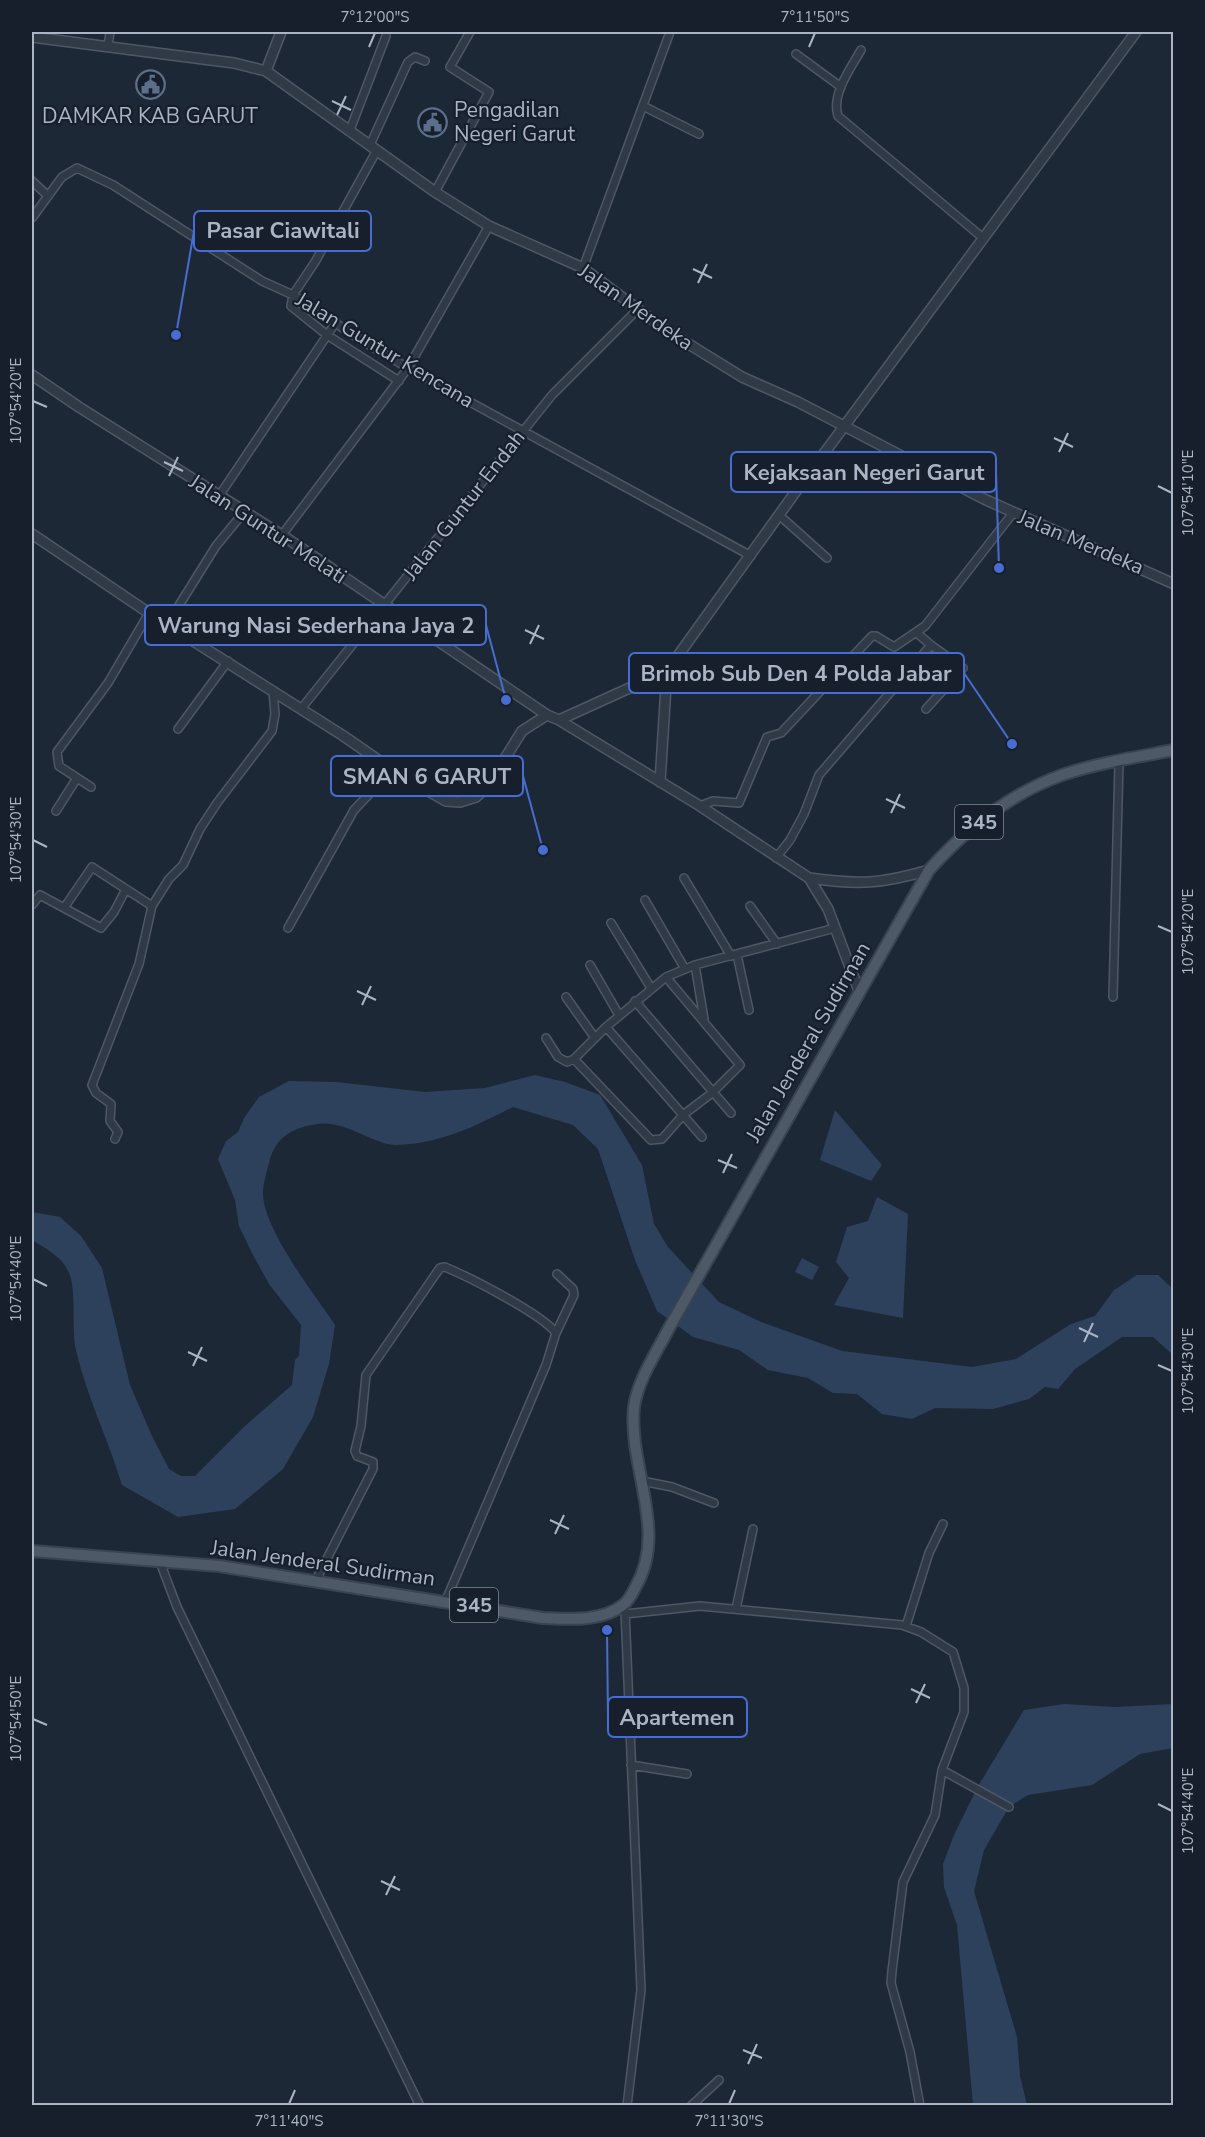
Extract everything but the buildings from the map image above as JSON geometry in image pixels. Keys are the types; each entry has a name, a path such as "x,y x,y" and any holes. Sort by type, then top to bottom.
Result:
{"main road":[{"name":"Jalan Jenderal Sudirman","path":"32,1551 219,1566 446,1600 543,1618 573,1620 625,1609 641,1578 649,1551 642,1481 636,1456 634,1405 638,1391 669,1328 929,870 953,844 998,808 1062,775 1173,750"}],"street":[{"path":"108,46 110,32"},
{"path":"266,70 281,32"},
{"path":"435,192 489,92 450,67 470,32"},
{"path":"583,268 670,32"},
{"path":"559,720 667,671 844,426 1136,32"},
{"path":"350,130 386,36"},
{"name":"Jalan Merdeka","path":"32,37 234,63 266,70 435,192 489,226 583,268 637,310 742,377 844,426 1013,513 1173,584"},
{"path":"861,50 841,87 836,106 841,119 983,237"},
{"path":"796,54 841,87"},
{"path":"399,381 292,309 293,295 315,262 374,147 408,62 415,57 425,61"},
{"path":"643,106 699,134"},
{"name":"Jalan Guntur Kencana","path":"47,195 70,171 77,168 86,172 138,200 262,281 293,295 408,368 751,556"},
{"path":"32,181 47,195 32,218"},
{"path":"282,536 408,368 489,226"},
{"name":"Jalan Guntur Endah","path":"301,709 559,386 637,310"},
{"path":"219,496 336,322"},
{"name":"Jalan Guntur Melati","path":"32,375 282,536 547,715 559,720 700,806 809,878"},
{"path":"168,623 216,546 244,512"},
{"path":"700,806 713,801 739,803 767,737 781,733 872,636 894,647 918,634 1013,513"},
{"path":"779,515 827,558"},
{"path":"32,534 149,613 228,661 392,770 446,801 460,802 476,797 488,787 522,731 547,715"},
{"path":"91,787 59,766 57,752 108,683 149,613"},
{"path":"918,634 963,668 926,709"},
{"path":"776,858 801,821 819,775 931,645"},
{"path":"178,729 228,661"},
{"path":"660,783 667,671"},
{"path":"115,1139 118,1132 110,1121 111,1105 96,1093 92,1085 139,964 152,906 164,885 183,865 200,829 217,803 272,731 275,714 273,691"},
{"path":"1113,997 1119,762"},
{"path":"288,928 354,810 392,770"},
{"path":"56,811 77,778"},
{"path":"64,908 90,867 100,870 152,906"},
{"path":"809,878 853,885 891,882 929,870"},
{"path":"684,878 734,956 749,1010"},
{"path":"809,878 820,894 859,991"},
{"path":"32,905 40,895 101,928 114,912 126,889"},
{"path":"645,900 685,969"},
{"path":"750,906 777,944"},
{"path":"611,922 651,988"},
{"path":"546,1038 561,1059 567,1062 574,1059 619,1015 666,977 696,965 835,928"},
{"path":"590,964 619,1015"},
{"path":"696,965 704,1020"},
{"path":"574,1059 651,1140 662,1139 683,1115 712,1093 740,1065 666,977"},
{"path":"566,997 595,1038"},
{"path":"635,1001 730,1113"},
{"path":"606,1027 702,1137"},
{"path":"316,1580 374,1469 372,1462 357,1456 355,1451 361,1426 366,1375 440,1268 453,1270 497,1293 545,1323 556,1333"},
{"path":"446,1600 546,1365 556,1333 574,1295 573,1289 557,1274"},
{"path":"642,1481 672,1487 714,1503"},
{"path":"906,1626 929,1552 943,1524"},
{"path":"736,1610 753,1529"},
{"path":"160,1562 177,1606 420,2106"},
{"path":"627,2106 641,1990 625,1609 700,1605 906,1626 930,1637 953,1652 966,1695 964,1712 942,1770 935,1815 903,1882 892,1977 920,2106"},
{"path":"631,1765 687,1774"},
{"path":"942,1770 1009,1807"},
{"path":"691,2106 719,2080"}],"water":[{"path":"535,1075 565,1082 600,1095 642,1165 654,1224 668,1247 719,1302 761,1322 842,1351 972,1367 1016,1359 1071,1324 1095,1316 1114,1290 1137,1275 1158,1275 1173,1289 1173,1374 1171,1353 1153,1337 1122,1337 1075,1369 1058,1389 1045,1387 1029,1399 993,1409 935,1408 912,1419 882,1414 857,1394 833,1393 808,1378 768,1370 739,1350 693,1337 657,1311 635,1260 598,1149 573,1125 513,1107 442,1138 397,1145 379,1142 339,1126 318,1124 293,1131 281,1140 272,1154 263,1189 264,1204 279,1240 335,1325 329,1364 313,1417 283,1469 235,1509 178,1517 122,1485 76,1350 73,1290 69,1273 58,1258 32,1240 32,1212 60,1217 81,1236 102,1268 130,1385 152,1436 169,1469 181,1476 195,1476 246,1425 292,1385 295,1360 299,1356 301,1325 269,1284 253,1255 239,1226 235,1200 218,1159 226,1141 238,1132 244,1118 259,1097 289,1081 336,1082 425,1092 485,1088"},
{"path":"835,1110 882,1165 871,1181 820,1160"},
{"path":"877,1197 908,1214 903,1318 834,1305 849,1278 836,1262 847,1227 868,1221"},
{"path":"802,1258 819,1267 812,1280 795,1272"},
{"path":"1064,1704 1115,1707 1173,1704 1173,1748 1140,1754 1092,1785 1028,1795 1009,1807 984,1850 974,1891 1017,2037 1020,2076 1027,2105 973,2105 957,1925 944,1887 943,1864 954,1835 977,1788 1024,1710"}],"place":[{"name":"DAMKAR KAB GARUT","path":"150,85"},
{"name":"Pengadilan Negeri Garut","path":"433,122"},
{"name":"Pasar Ciawitali","path":"176,335"},
{"name":"Kejaksaan Negeri Garut","path":"999,568"},
{"name":"Warung Nasi Sederhana Jaya 2","path":"506,700"},
{"name":"Brimob Sub Den 4 Polda Jabar","path":"1012,744"},
{"name":"SMAN 6 GARUT","path":"543,850"},
{"name":"Apartemen","path":"607,1630"}]}
